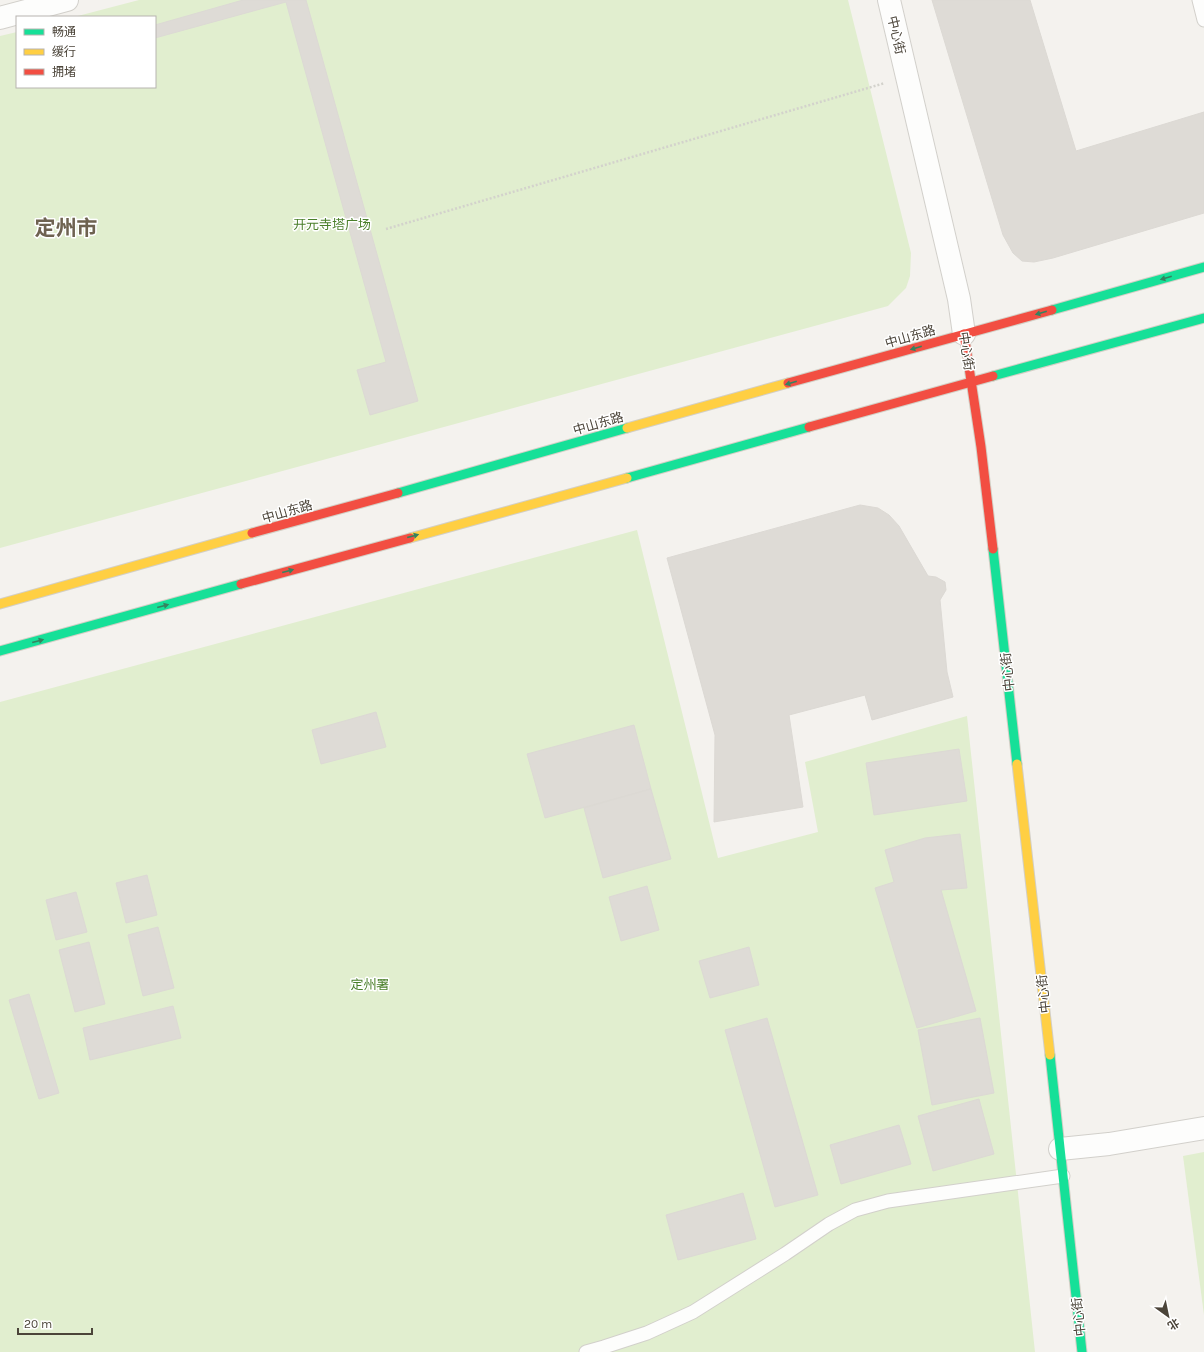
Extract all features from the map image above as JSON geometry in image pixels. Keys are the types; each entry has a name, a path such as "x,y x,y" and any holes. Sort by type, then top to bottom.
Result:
{"main road":[{"name":"中山东路","path":"0,604 1204,267"},
{"path":"0,651 1204,318"},
{"name":"中心街","path":"964,334 982,447 1082,1352"}],"street":[{"path":"0,18 67,0"},
{"name":"中心街","path":"889,0 959,299 964,334"},
{"path":"1060,1149 1109,1144 1204,1128"}],"lane":[{"path":"1198,0 1204,20"},
{"path":"586,1352 647,1333 693,1312 830,1224 855,1210 888,1201 1063,1176"}],"path":[{"path":"386,229 907,77"}],"green space":[{"name":"开元寺塔广场","path":"139,0 848,0 911,253 910,276 906,288 888,306 0,548 0,36 16,32 16,88 156,88 156,16 78,16"},
{"name":"定州署","path":"637,530 718,858 818,832 805,762 967,716 1035,1352 0,1352 0,702"},
{"path":"1204,1152 1204,1315 1183,1156"}],"building":[{"path":"243,0 306,0 418,401 370,415 357,370 386,362 286,2 156,38 156,25"},
{"path":"932,0 1030,0 1076,151 1204,112 1204,213 1053,258 1034,262 1022,261 1013,253 1003,235"},
{"path":"860,505 878,508 889,515 899,526 928,576 936,577 945,582 946,590 940,600 947,672 953,697 872,720 865,695 789,715 803,807 714,822 715,735 667,558"},
{"path":"376,712 386,747 321,764 312,730"},
{"path":"634,725 651,789 545,818 527,754"},
{"path":"959,749 967,801 874,815 866,763"},
{"path":"651,789 671,859 603,878 584,808"},
{"path":"960,834 967,888 941,890 976,1011 917,1028 875,888 894,882 885,850 925,838"},
{"path":"147,875 157,915 126,923 116,883"},
{"path":"647,886 659,930 621,941 609,897"},
{"path":"76,892 87,932 56,940 46,900"},
{"path":"158,927 174,988 143,996 128,935"},
{"path":"89,942 105,1004 75,1012 59,950"},
{"path":"749,947 759,985 710,998 699,961"},
{"path":"29,994 59,1093 39,1099 9,1000"},
{"path":"173,1006 181,1038 90,1060 83,1028"},
{"path":"767,1018 818,1195 775,1207 725,1030"},
{"path":"980,1018 994,1093 932,1105 918,1030"},
{"path":"979,1099 994,1154 933,1171 918,1116"},
{"path":"899,1125 911,1164 841,1184 830,1145"},
{"path":"743,1193 756,1239 678,1260 666,1215"}],"traffic: fast":[{"path":"1052,310 1204,267"},
{"path":"993,376 1204,318"},
{"path":"627,478 809,427"},
{"path":"398,493 627,428"},
{"path":"993,549 1017,764"},
{"path":"0,651 241,584"},
{"path":"1050,1055 1082,1352"}],"traffic: slow":[{"path":"627,428 788,383"},
{"path":"410,538 627,478"},
{"path":"0,604 252,533"},
{"path":"1017,764 1050,1055"}],"traffic: jam":[{"path":"788,383 1052,310"},
{"path":"964,334 981,447 993,549"},
{"path":"809,427 993,376"},
{"path":"252,533 398,493"},
{"path":"241,584 410,538"}],"district":[{"name":"定州市","path":"66,228"}]}
